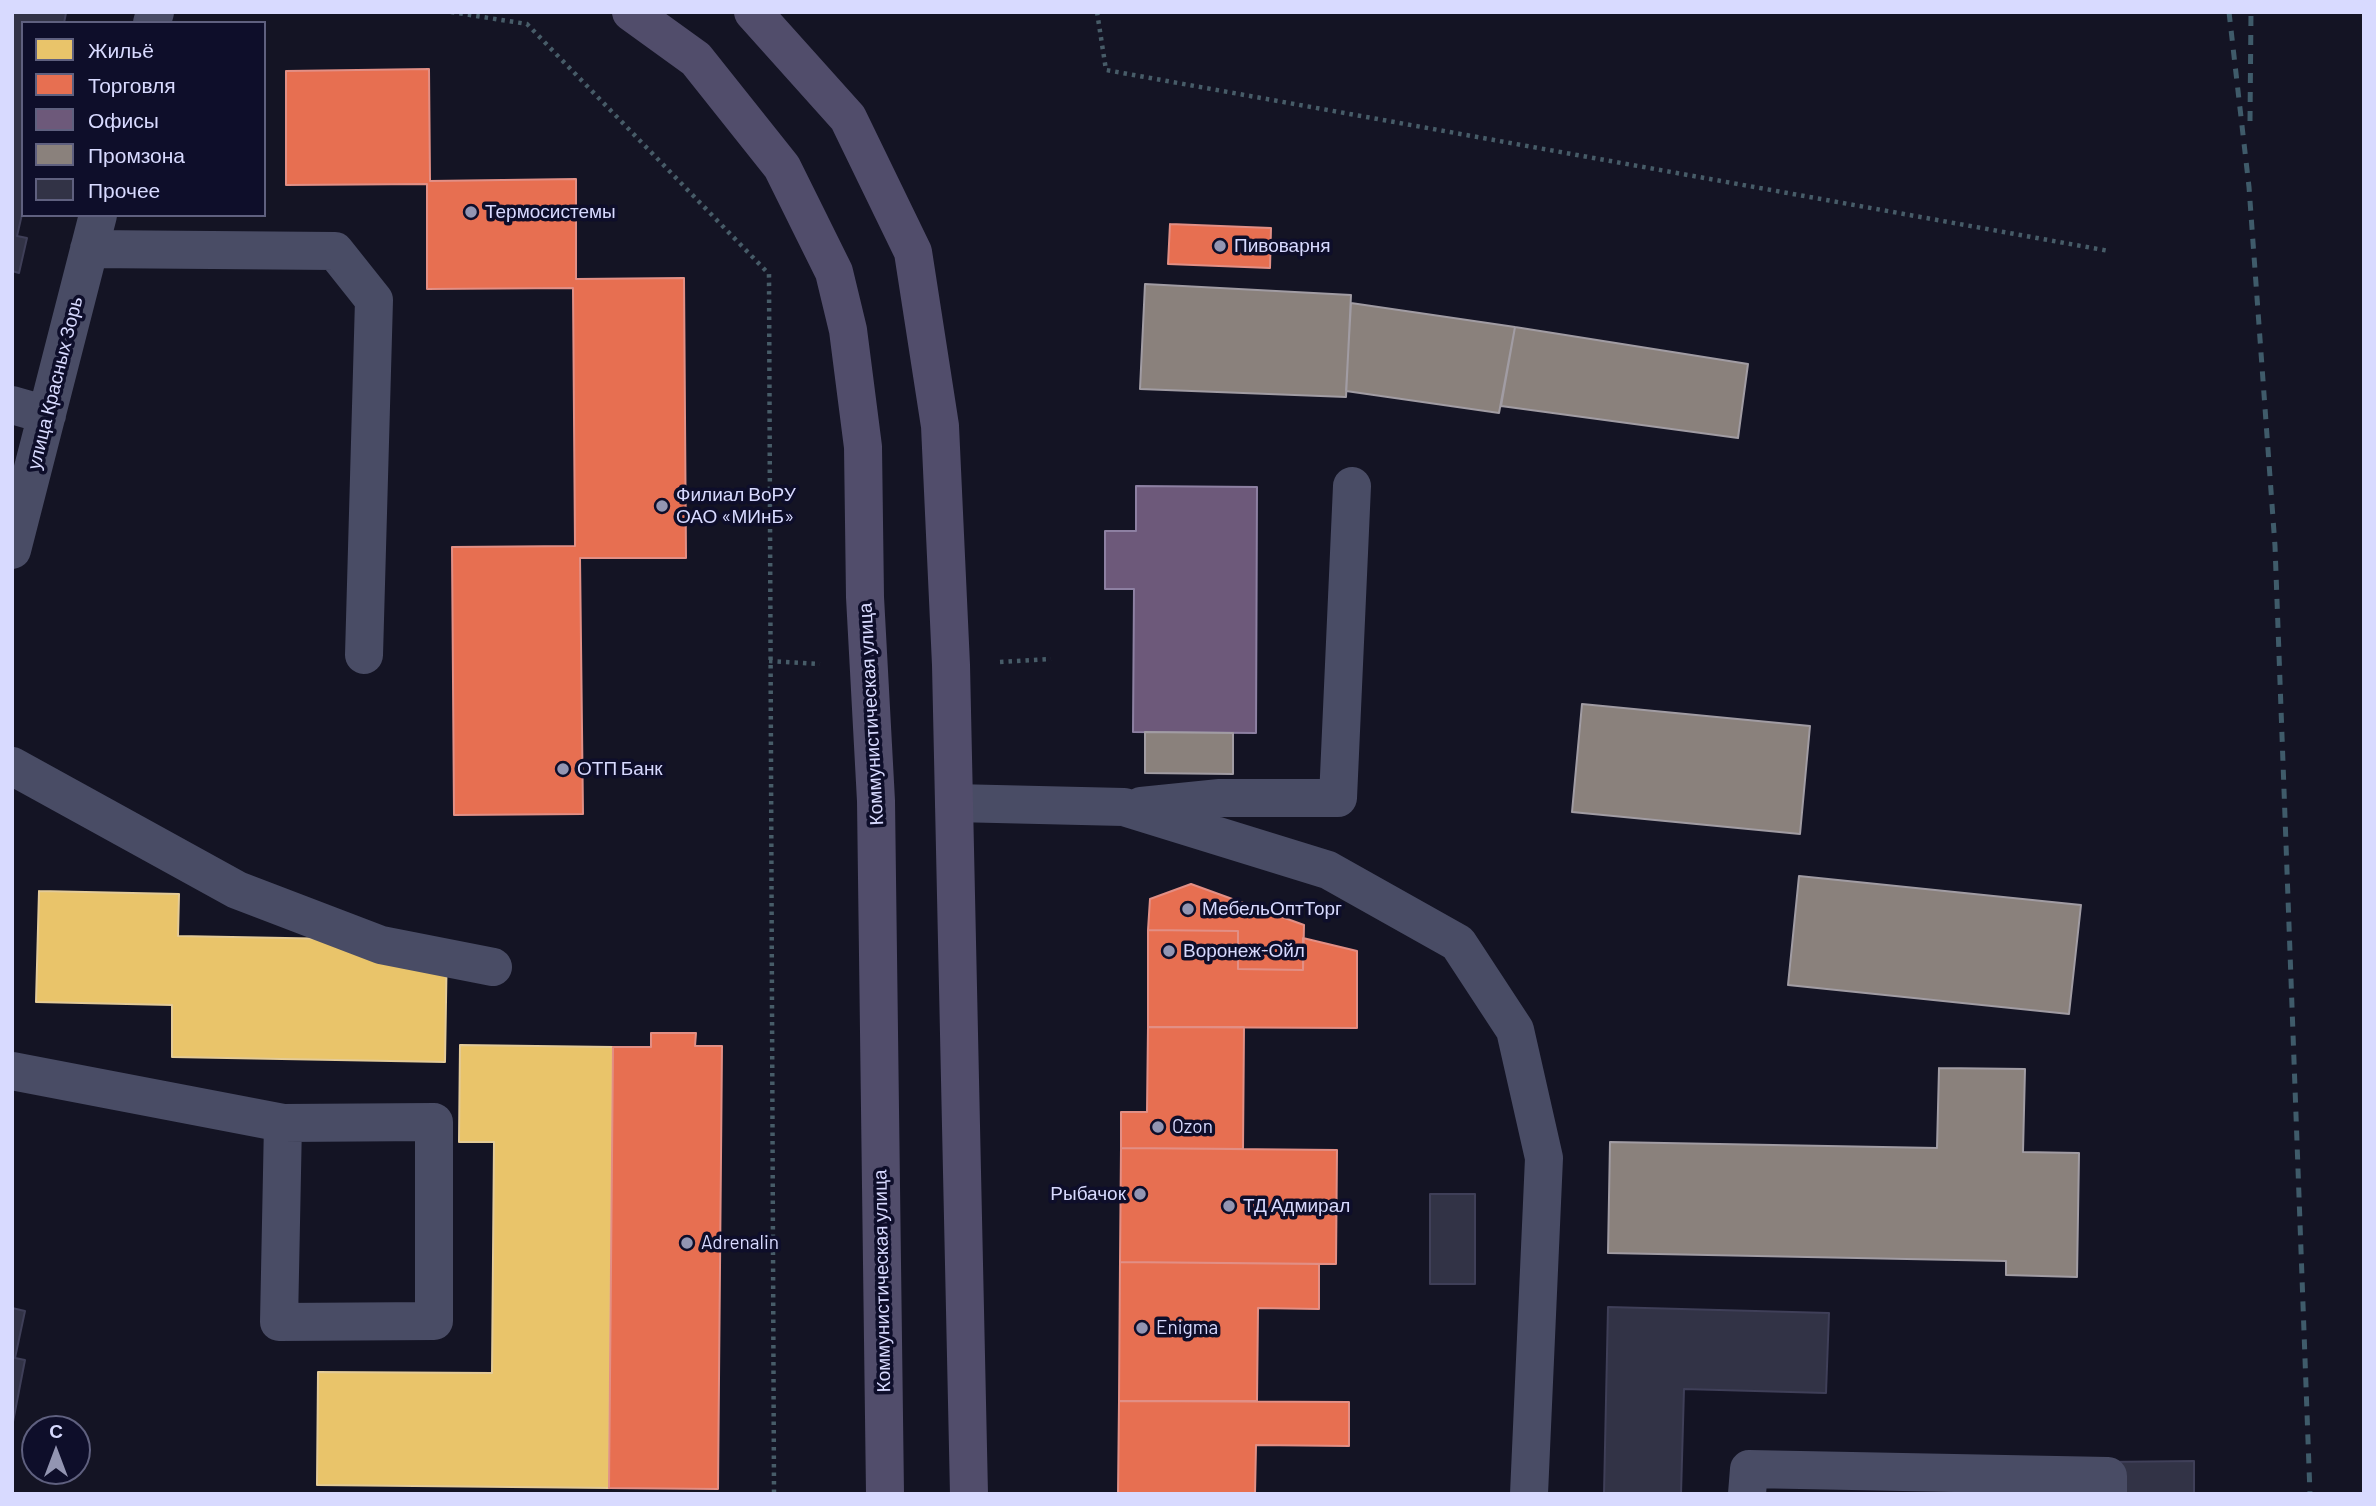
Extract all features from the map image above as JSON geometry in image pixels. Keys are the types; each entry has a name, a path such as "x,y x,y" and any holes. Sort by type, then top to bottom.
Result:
{"main road":[{"name":"Коммунистическая улица","path":"631,12 696,59 782,167 834,272 848,330 863,447 865,597 876,800 885,1494"},
{"path":"753,12 848,118 912,251 940,426 951,665 969,1494"}],"street":[{"path":"94,232 335,251 374,300 364,654"},
{"name":"улица Красных Зорь","path":"13,541 30,410 94,232"},
{"path":"954,803 1125,807 1220,798 1338,798 1352,486"},
{"path":"12,765 237,890 381,945 494,967"},
{"path":"1125,807 1328,870 1458,943 1515,1030 1544,1158 1529,1494"},
{"path":"12,1071 283,1123 434,1122 434,1321 279,1322 283,1123"},
{"path":"1747,1494 1749,1469 2108,1476 2108,1494"}],"path":[{"path":"451,12 527,24 769,274 774,1494"},
{"path":"1097,12 1106,71 2109,251"}],"building: Жильё":[{"path":"39,891 179,894 178,936 447,941 445,1062 172,1057 172,1005 36,1002"},
{"path":"460,1045 613,1047 609,1488 317,1485 318,1372 492,1373 494,1142 459,1142"}],"building: Торговля":[{"path":"429,69 430,181 576,179 576,279 684,278 686,558 580,558 583,814 454,815 452,547 575,546 573,288 427,289 427,184 286,185 286,71"},
{"name":"Пивоварня","path":"1170,224 1271,228 1270,268 1168,264"},
{"path":"1191,884 1304,925 1303,970 1238,969 1238,931 1148,930 1150,899"},
{"path":"1148,930 1238,931 1238,969 1303,970 1303,938 1357,951 1357,1028 1148,1027"},
{"path":"1148,1027 1244,1027 1243,1149 1121,1148 1121,1112 1147,1112"},
{"path":"651,1033 696,1033 695,1046 722,1046 718,1489 609,1488 613,1047 651,1047"},
{"name":"ТД Адмирал","path":"1121,1148 1337,1150 1336,1264 1120,1262"},
{"path":"1120,1262 1319,1264 1319,1309 1258,1308 1257,1401 1119,1401"},
{"path":"1119,1401 1349,1402 1349,1446 1256,1445 1255,1494 1118,1494"}],"building: Офисы":[{"path":"1136,486 1257,487 1256,733 1133,732 1134,589 1105,589 1105,531 1136,531"}],"building: Промзона":[{"path":"1145,284 1351,295 1346,397 1140,389"},
{"path":"1351,303 1515,327 1499,413 1346,391"},
{"path":"1515,327 1748,364 1738,438 1501,406"},
{"path":"1582,704 1810,726 1800,834 1572,812"},
{"path":"1145,732 1233,733 1233,774 1145,773"},
{"path":"1799,876 2081,905 2069,1014 1788,985"},
{"path":"1939,1068 2025,1069 2023,1152 2079,1153 2077,1277 2006,1275 2006,1261 1608,1253 1610,1142 1937,1148"}],"building: Прочее":[{"path":"12,12 66,13 64,21 21,21 21,217 17,236 27,238 19,273 12,271"},
{"path":"1430,1194 1475,1194 1475,1284 1430,1284"},
{"path":"1608,1307 1829,1313 1826,1393 1684,1389 1681,1494 1604,1494"},
{"path":"12,1308 25,1311 15,1358 25,1360 12,1427"},
{"path":"2194,1461 2194,1494 2105,1494 2104,1462"}],"railway":[{"path":"2229,12 2249,187 2275,546 2310,1494"},
{"path":"2250,121 2251,12"}],"place":[{"name":"Термосистемы","path":"471,212"},
{"name":"Пивоварня","path":"1220,246"},
{"name":"Филиал ВоРУ ОАО «МИнБ»","path":"662,506"},
{"name":"ОТП Банк","path":"563,769"},
{"name":"МебельОптТорг","path":"1188,909"},
{"name":"Воронеж-Ойл","path":"1169,951"},
{"name":"Ozon","path":"1158,1127"},
{"name":"Рыбачок","path":"1140,1194"},
{"name":"ТД Адмирал","path":"1229,1206"},
{"name":"Adrenalin","path":"687,1243"},
{"name":"Enigma","path":"1142,1328"}]}
